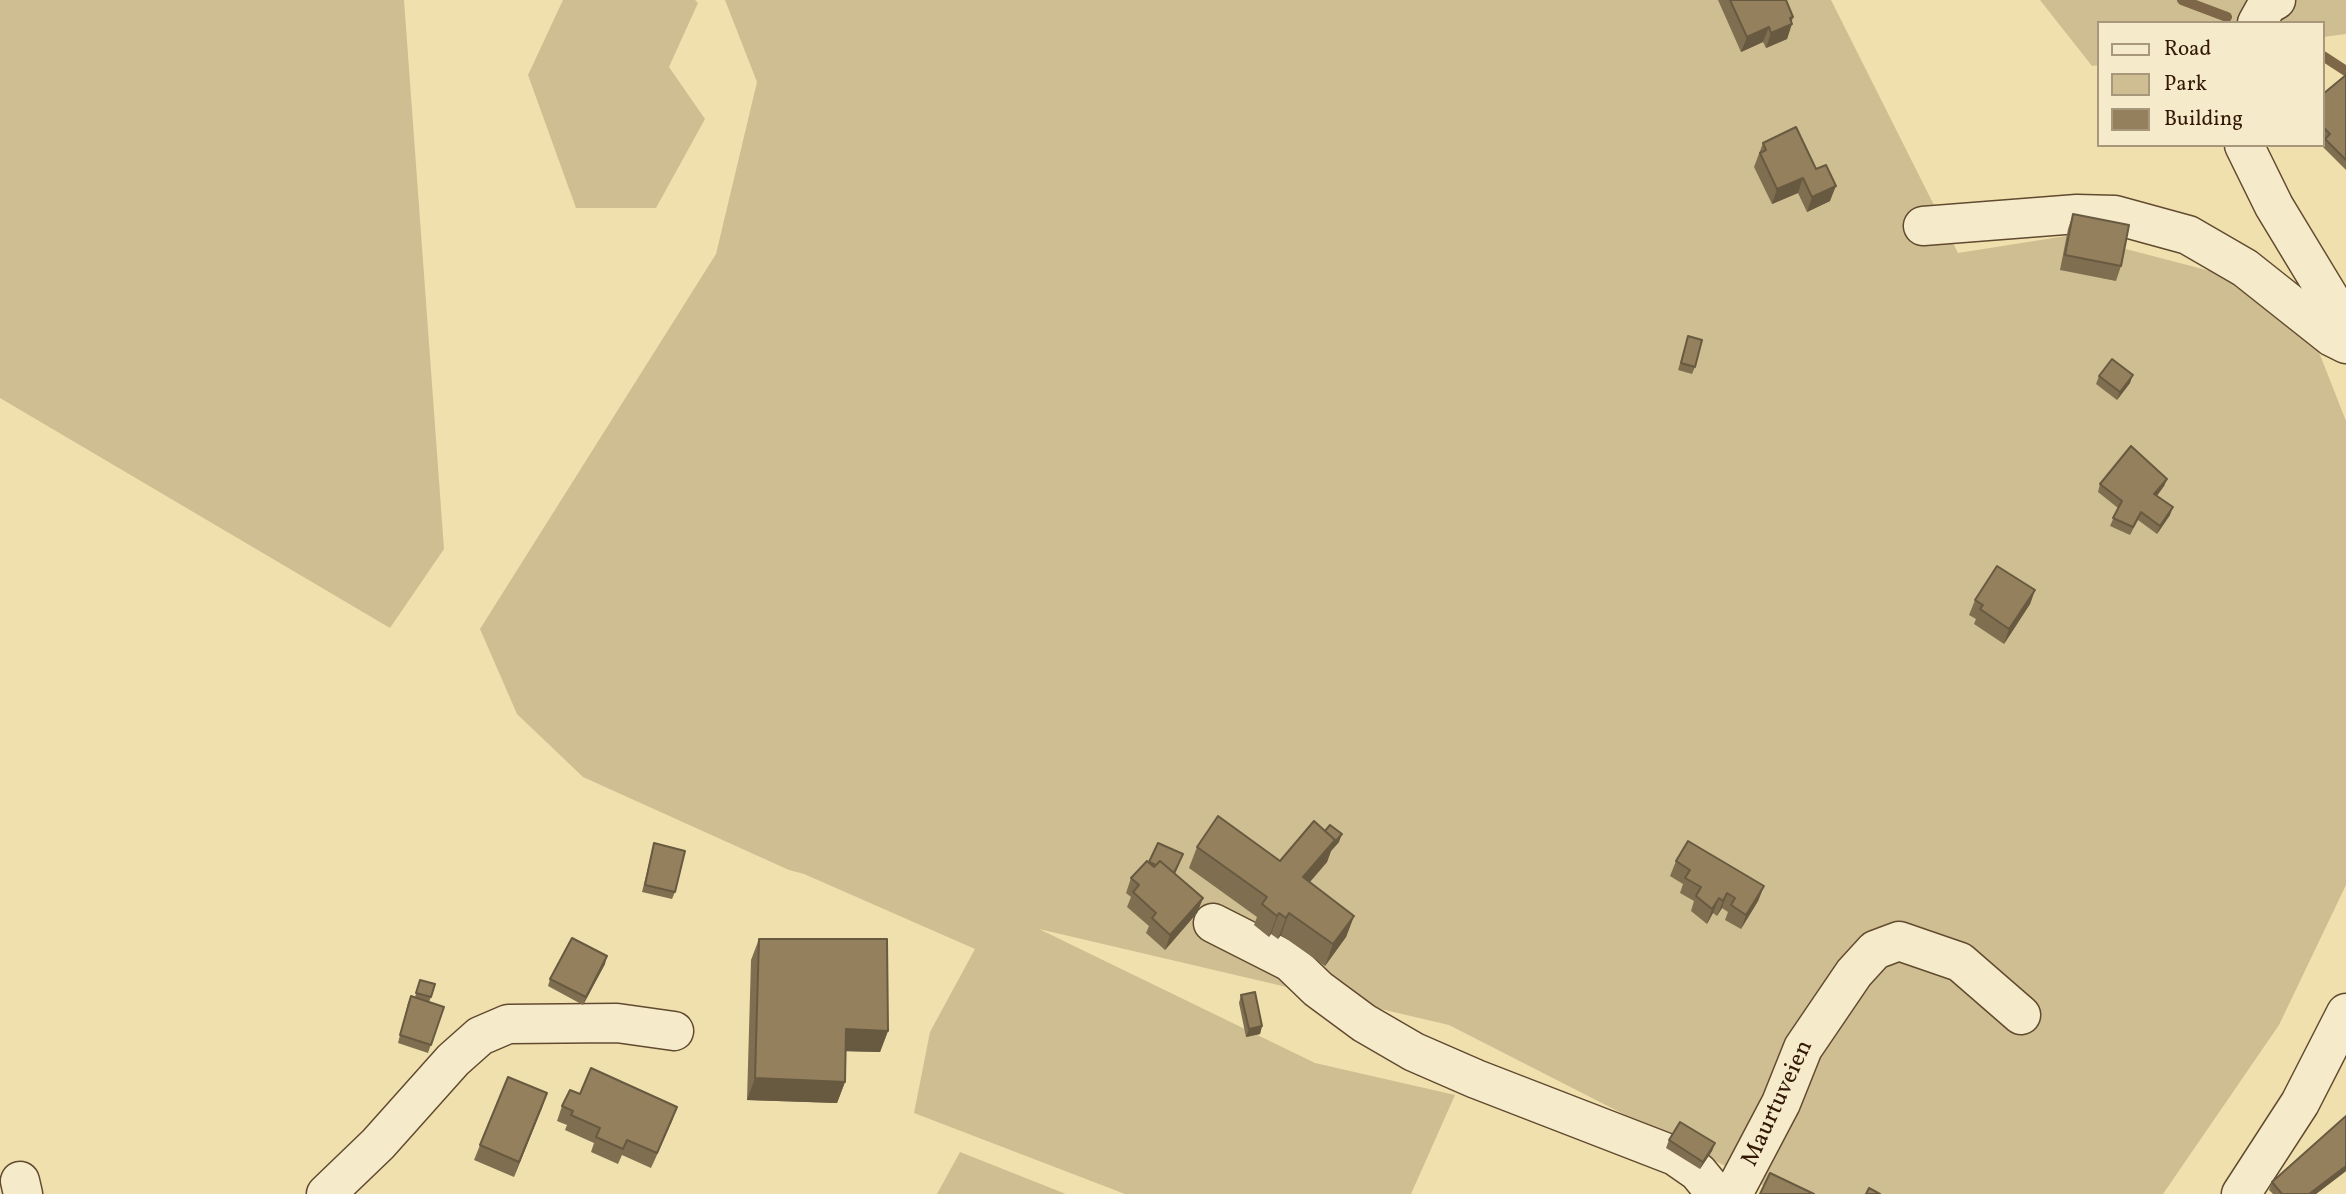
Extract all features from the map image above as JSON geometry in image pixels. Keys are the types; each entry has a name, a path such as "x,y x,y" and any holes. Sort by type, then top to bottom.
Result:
{"street":[{"path":"2258,21 2267,5 2276,0"},
{"path":"2245,147 2274,206 2346,325"},
{"path":"1923,226 2077,214 2115,215 2188,234 2245,268 2332,337 2346,344"},
{"path":"1213,923 1290,962 1318,989 1355,1016 1414,1052 1476,1079 1675,1156 1698,1172 1716,1194"},
{"name":"Maurtuveien","path":"1733,1194 1747,1173 1781,1103 1803,1048 1854,973 1875,950 1899,941 1961,962 2021,1015"},
{"path":"2241,1194 2300,1103 2346,1013"},
{"path":"326,1194 378,1144 453,1060 480,1036 508,1024 617,1023 674,1031"}],"green space":[{"path":"0,0 404,0 444,549 390,628 0,398"},
{"path":"563,0 695,0 698,3 669,67 705,119 656,208 576,208 528,75"},
{"path":"725,0 1831,0 1958,253 2072,235 2218,273 2313,337 2346,421 2346,885 2279,1025 2163,1194 1780,1194 1449,1025 1039,929 1315,1063 1455,1095 1411,1194 1125,1194 914,1113 930,1032 975,949 804,874 789,870 583,777 517,714 480,629 716,254 757,82"},
{"path":"2040,0 2346,0 2346,34 2325,37 2325,21 2098,21 2098,65 2092,66"},
{"path":"960,1152 1066,1194 937,1194"}],"building":[{"path":"1730,0 1786,0 1793,17 1790,18 1792,24 1771,33 1769,27 1747,37"},
{"path":"2346,75 2346,160 2325,139 2330,134 2325,129 2325,92"},
{"path":"1796,127 1816,169 1826,165 1836,186 1812,197 1803,178 1777,189 1760,153 1766,150 1763,143"},
{"path":"2073,214 2129,225 2121,266 2065,255"},
{"path":"1688,336 1702,340 1695,367 1681,363"},
{"path":"2112,359 2133,375 2120,392 2099,376"},
{"path":"2131,446 2167,479 2154,494 2173,507 2160,526 2141,512 2133,527 2113,518 2122,501 2100,484"},
{"path":"1997,566 2035,590 2009,629 1980,609 1983,605 1975,600"},
{"path":"1218,816 1280,861 1314,821 1335,840 1303,877 1354,916 1333,944 1289,913 1286,918 1279,913 1277,916 1262,904 1267,897 1197,847"},
{"path":"1330,825 1342,834 1334,843 1335,840 1325,831"},
{"path":"1688,841 1764,886 1746,915 1731,905 1735,898 1727,893 1723,901 1719,898 1712,909 1696,896 1701,887 1685,878 1690,870 1676,861"},
{"path":"654,843 685,851 675,892 645,885"},
{"path":"1158,843 1183,854 1174,873 1160,861 1156,865 1149,862"},
{"path":"1147,861 1154,867 1160,861 1203,898 1170,935 1152,918 1156,913 1133,892 1139,885 1131,878"},
{"path":"572,938 607,956 586,997 550,979"},
{"path":"759,939 887,939 888,1031 846,1029 845,1082 755,1078"},
{"path":"420,980 435,984 431,997 416,993"},
{"path":"1255,992 1262,1026 1249,1029 1241,995"},
{"path":"411,996 444,1007 431,1045 400,1035"},
{"path":"591,1068 677,1107 657,1153 627,1140 623,1149 596,1137 600,1128 571,1115 573,1111 562,1106 570,1090 580,1094"},
{"path":"508,1077 547,1093 519,1162 480,1145"},
{"path":"2346,1116 2346,1166 2309,1194 2282,1194 2272,1182"},
{"path":"1680,1122 1715,1143 1703,1162 1669,1140"},
{"path":"1770,1173 1814,1194 1760,1194"},
{"path":"1869,1188 1880,1194 1866,1194"}],"waterway":[{"path":"2182,0 2227,17"},
{"path":"2325,57 2346,71"}]}
